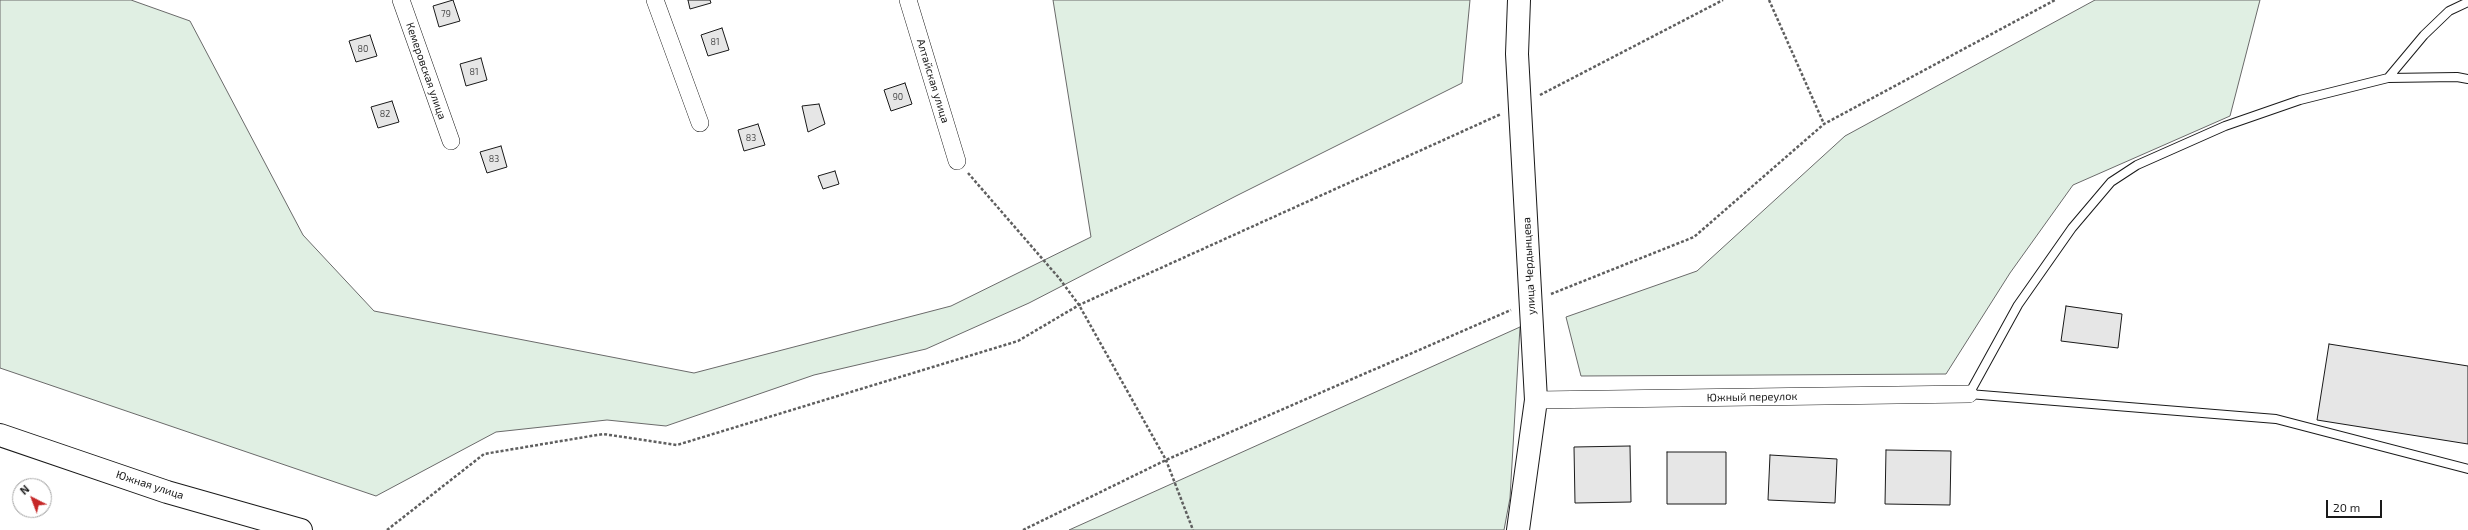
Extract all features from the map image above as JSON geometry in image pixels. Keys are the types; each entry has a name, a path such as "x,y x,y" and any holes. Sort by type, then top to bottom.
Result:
{"street":[{"name":"Кемеровская улица","path":"400,0 450,141"},
{"path":"655,0 700,123"},
{"name":"Алтайская улица","path":"908,0 957,161"},
{"name":"улица Чердынцева","path":"1518,530 1536,400 1517,54 1519,0"},
{"name":"Южный переулок","path":"1536,400 1968,394"},
{"name":"Южная улица","path":"0,435 167,492 301,530"}],"lane":[{"path":"2388,78 2424,34 2449,11 2468,2"},
{"path":"2468,79 2457,77 2388,78 2300,100 2225,126 2137,165 2111,182 2072,228 2018,305 1968,394 2276,419 2468,469"}],"path":[{"path":"387,530 484,454 603,434 677,444 1018,341 1079,305 1520,105 1723,0"},
{"path":"1769,0 1824,124"},
{"path":"957,161 1059,278 1079,305 1166,460 1193,530"}],"green space":[{"path":"0,0 131,0 190,21 303,235 374,311 694,373 951,306 1091,237 1053,0 1470,0 1462,83 1236,196 1029,303 926,349 814,375 666,426 607,420 496,432 376,496 0,368"},
{"path":"2095,0 2260,0 2230,116 2073,185 2010,273 1946,374 1581,376 1566,317 1697,271 1845,136"},
{"path":"1520,327 1510,498 1504,530 1069,530"}],"building":[{"path":"453,0 460,21 439,27 433,6"},
{"path":"688,0 710,0 711,3 690,9"},
{"path":"722,28 729,50 708,56 701,35"},
{"path":"370,35 377,56 356,62 349,41"},
{"path":"481,58 487,80 466,86 460,64"},
{"path":"905,83 912,104 891,111 884,90"},
{"path":"392,101 399,122 378,128 371,107"},
{"path":"819,104 825,124 808,132 802,106"},
{"path":"758,124 765,145 744,151 738,130"},
{"path":"501,146 507,167 487,173 480,152"},
{"path":"835,171 839,184 823,189 818,176"},
{"path":"2066,306 2122,314 2118,348 2061,341"},
{"path":"2329,344 2468,366 2468,444 2317,420"},
{"path":"1630,446 1631,502 1575,503 1574,447"},
{"path":"1886,450 1951,451 1950,505 1885,504"},
{"path":"1667,452 1726,452 1726,504 1667,504"},
{"path":"1770,455 1837,459 1835,503 1768,500"}]}
